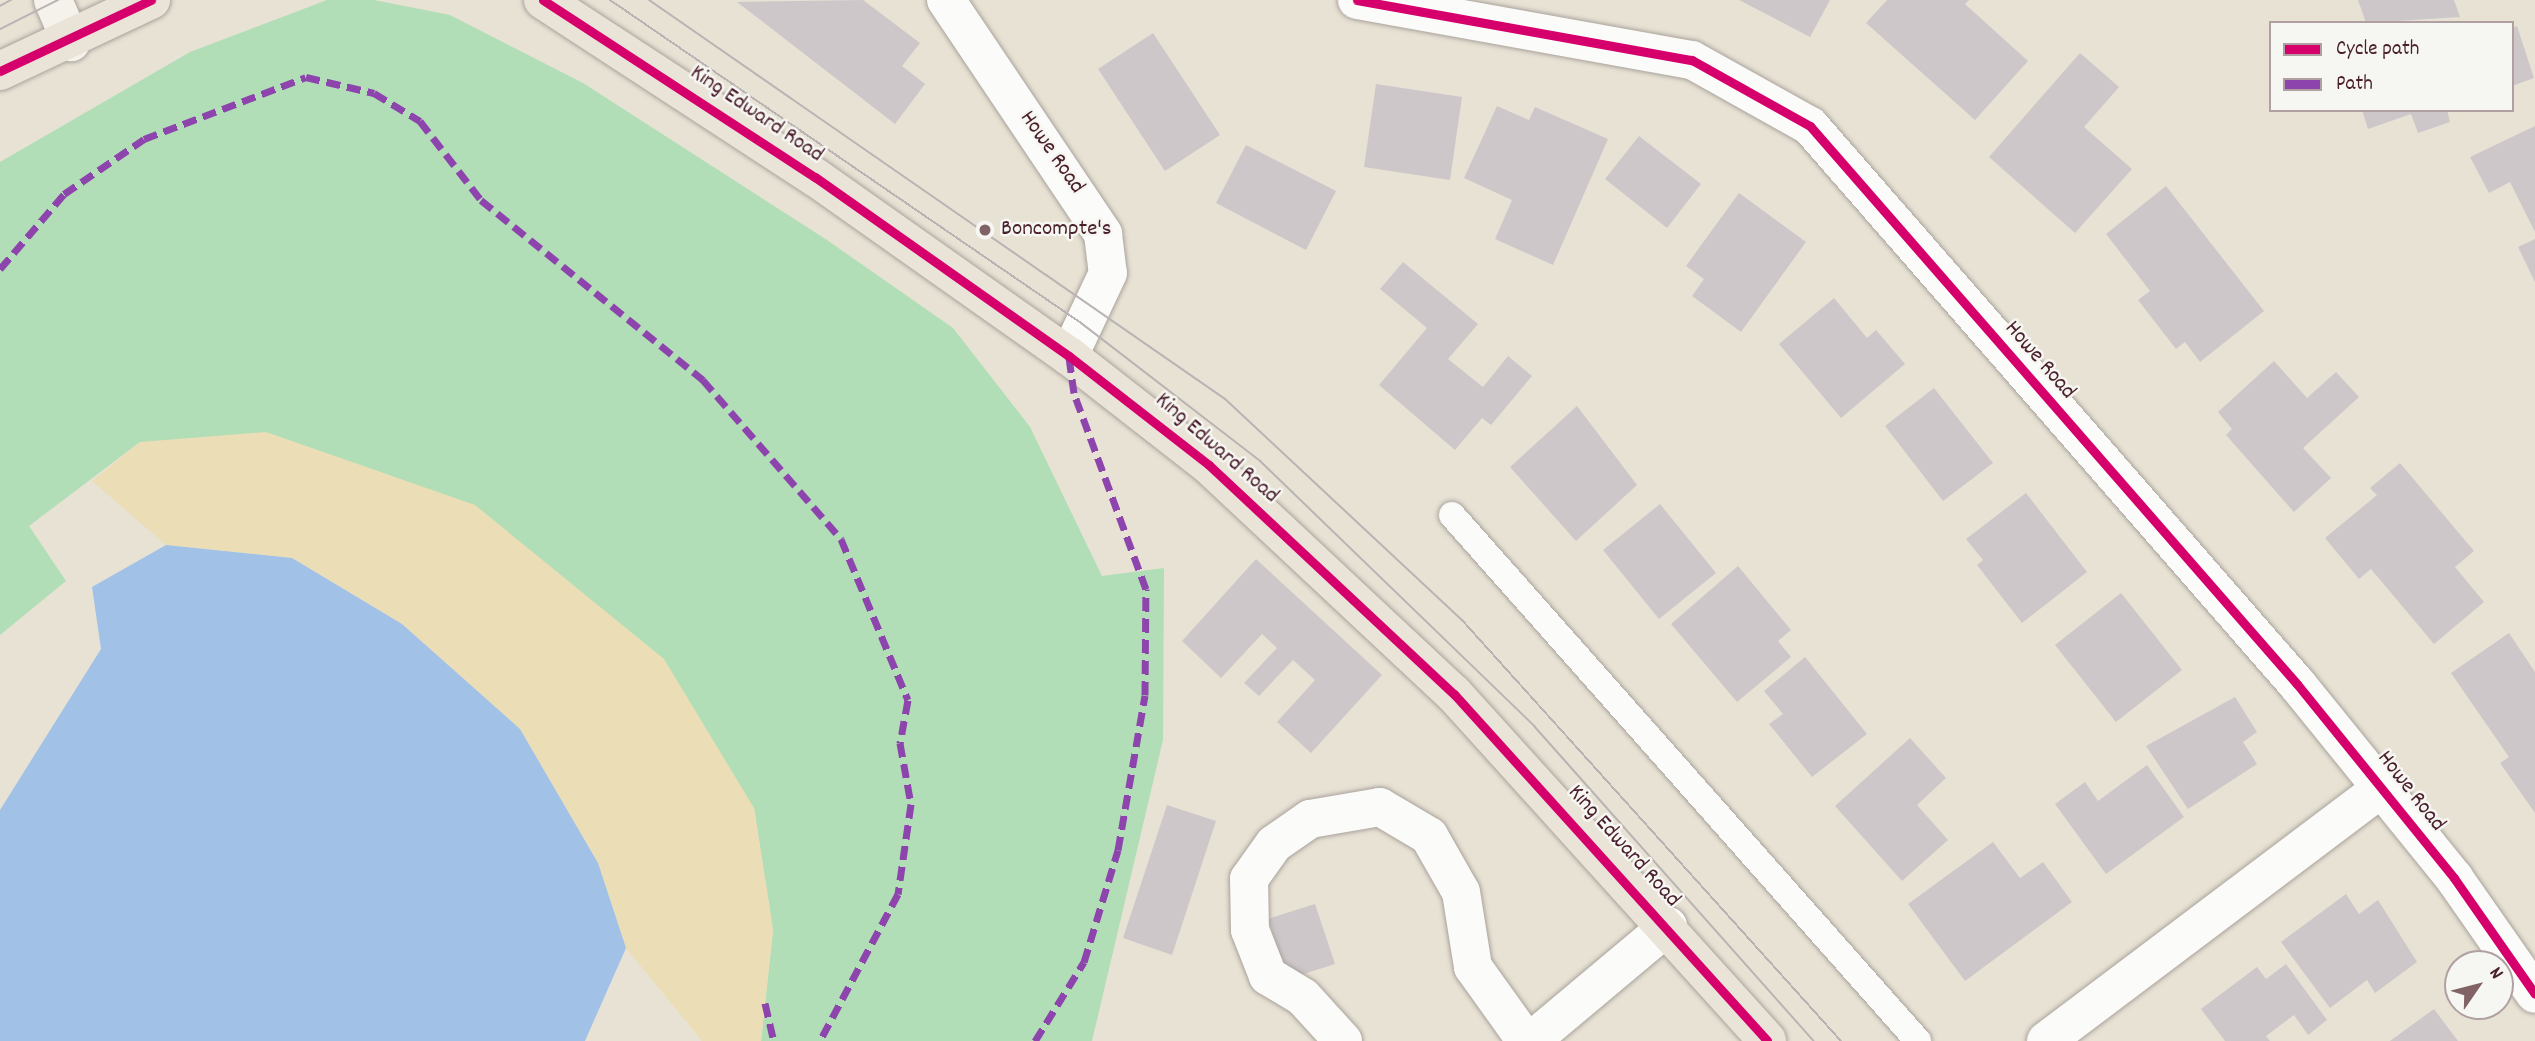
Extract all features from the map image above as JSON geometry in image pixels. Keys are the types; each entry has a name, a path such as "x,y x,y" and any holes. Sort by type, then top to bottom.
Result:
{"main road":[{"path":"54,0 71,42"},
{"path":"0,71 71,42 151,0"},
{"name":"King Edward Road","path":"543,0 815,177 1069,356 1209,465 1367,609 1668,926 1767,1041"}],"street":[{"name":"Howe Road","path":"946,0 1103,234 1108,273 1069,356"},
{"name":"Howe Road","path":"1357,0 1692,60 1810,127 2383,787 2535,994"},
{"name":"Howe Road","path":"2046,1041 2383,787"},
{"path":"1343,1041 1303,997 1268,976 1250,930 1249,879 1274,844 1310,819 1380,807 1429,836 1461,892 1473,967 1528,1041 1668,926"}],"lane":[{"path":"1452,515 1918,1041"}],"green space":[{"path":"327,0 374,0 450,15 583,83 827,240 953,328 1030,427 1102,576 1164,568 1163,740 1092,1041 761,1041 773,930 754,808 140,442 29,526 66,581 0,635 0,162 190,52"}],"sand":[{"path":"266,432 475,505 664,659 754,808 773,930 761,1041 702,1041 626,948 598,863 520,729 402,624 292,558 166,545 92,481 140,442"}],"water":[{"path":"166,545 292,558 402,624 520,729 598,863 626,948 585,1041 0,1041 0,810 101,649 92,587"}],"building":[{"path":"863,0 920,43 902,66 925,84 895,124 737,2"},
{"path":"1739,0 1830,0 1810,37"},
{"path":"1887,0 1969,0 1965,4 2028,61 1975,120 1866,23"},
{"path":"2358,0 2454,0 2460,17 2397,21 2365,21"},
{"path":"2517,26 2534,78 2514,85 2514,27"},
{"path":"1153,33 1220,135 1165,171 1098,69"},
{"path":"2080,53 2119,87 2084,127 2132,169 2075,233 1989,157"},
{"path":"1376,84 1462,97 1450,180 1364,167"},
{"path":"1497,106 1529,120 1535,107 1608,139 1553,265 1495,239 1512,200 1464,178"},
{"path":"2363,112 2448,112 2450,122 2418,133 2411,114 2368,129"},
{"path":"2535,126 2535,232 2510,182 2489,193 2470,157"},
{"path":"1639,136 1701,184 1667,228 1605,179"},
{"path":"1246,145 1336,191 1306,250 1216,203"},
{"path":"2166,186 2264,311 2200,362 2185,342 2176,349 2138,300 2150,291 2106,234"},
{"path":"1739,193 1806,242 1741,332 1692,296 1704,279 1686,266"},
{"path":"2535,239 2535,282 2518,247"},
{"path":"1403,262 1478,324 1448,359 1483,387 1508,356 1532,376 1491,425 1482,418 1455,450 1379,385 1427,328 1380,289"},
{"path":"1834,298 1867,338 1876,330 1905,364 1841,418 1779,344"},
{"path":"2274,361 2307,398 2336,372 2359,397 2303,448 2331,478 2294,512 2226,435 2232,429 2218,412"},
{"path":"1934,388 1993,463 1943,501 1885,426"},
{"path":"1577,406 1637,485 1576,541 1510,467"},
{"path":"2400,463 2474,551 2455,567 2484,602 2434,644 2371,569 2359,579 2325,538 2377,495 2370,488"},
{"path":"2026,493 2087,572 2022,623 1977,565 1983,560 1966,539"},
{"path":"1660,504 1716,573 1659,619 1603,550"},
{"path":"1256,559 1382,675 1311,753 1277,722 1315,680 1293,660 1259,696 1244,683 1277,648 1262,634 1221,678 1182,641"},
{"path":"1738,566 1791,630 1778,641 1791,657 1737,702 1671,624"},
{"path":"2121,593 2182,670 2116,722 2055,645"},
{"path":"2509,633 2535,672 2535,813 2500,763 2509,757 2451,673"},
{"path":"1805,657 1867,734 1812,777 1769,724 1783,714 1764,691"},
{"path":"2235,697 2257,732 2243,742 2257,764 2188,809 2146,746"},
{"path":"1910,738 1946,778 1917,805 1948,840 1902,881 1835,806"},
{"path":"2147,765 2184,817 2106,874 2055,804 2085,782 2098,801"},
{"path":"1167,805 1216,821 1172,955 1123,938"},
{"path":"1993,842 2020,878 2043,862 2072,902 1965,981 1908,904"},
{"path":"2346,894 2359,914 2378,900 2417,962 2375,993 2367,980 2330,1008 2281,942"},
{"path":"1315,904 1335,964 1288,979 1268,919"},
{"path":"2286,964 2327,1020 2308,1035 2294,1015 2266,1036 2270,1041 2225,1041 2201,1009 2257,967 2266,979"},
{"path":"2434,1009 2458,1041 2390,1041"}],"tram line":[{"path":"0,6 11,0"},
{"path":"0,29 58,0"},
{"path":"610,0 1081,323 1260,461 1534,726 1814,1041"},
{"path":"649,0 1225,399 1462,620 1841,1041"}],"marked path":[{"path":"0,269 64,194 144,139 306,77 374,93 420,121 481,200 703,380 841,539 908,700 900,743 911,804 898,894 820,1041"},
{"path":"1035,1041 1084,962 1118,850 1145,695 1146,589 1074,393 1069,356"},
{"path":"765,1003 774,1041"}],"cycle path":[{"path":"0,71 151,0"},
{"path":"543,0 815,177 1069,356 1209,465 1454,694 1767,1041"},
{"path":"1357,0 1692,60 1810,126 2297,684 2454,878 2535,994"}],"place":[{"name":"Boncompte's","path":"985,230"}]}
